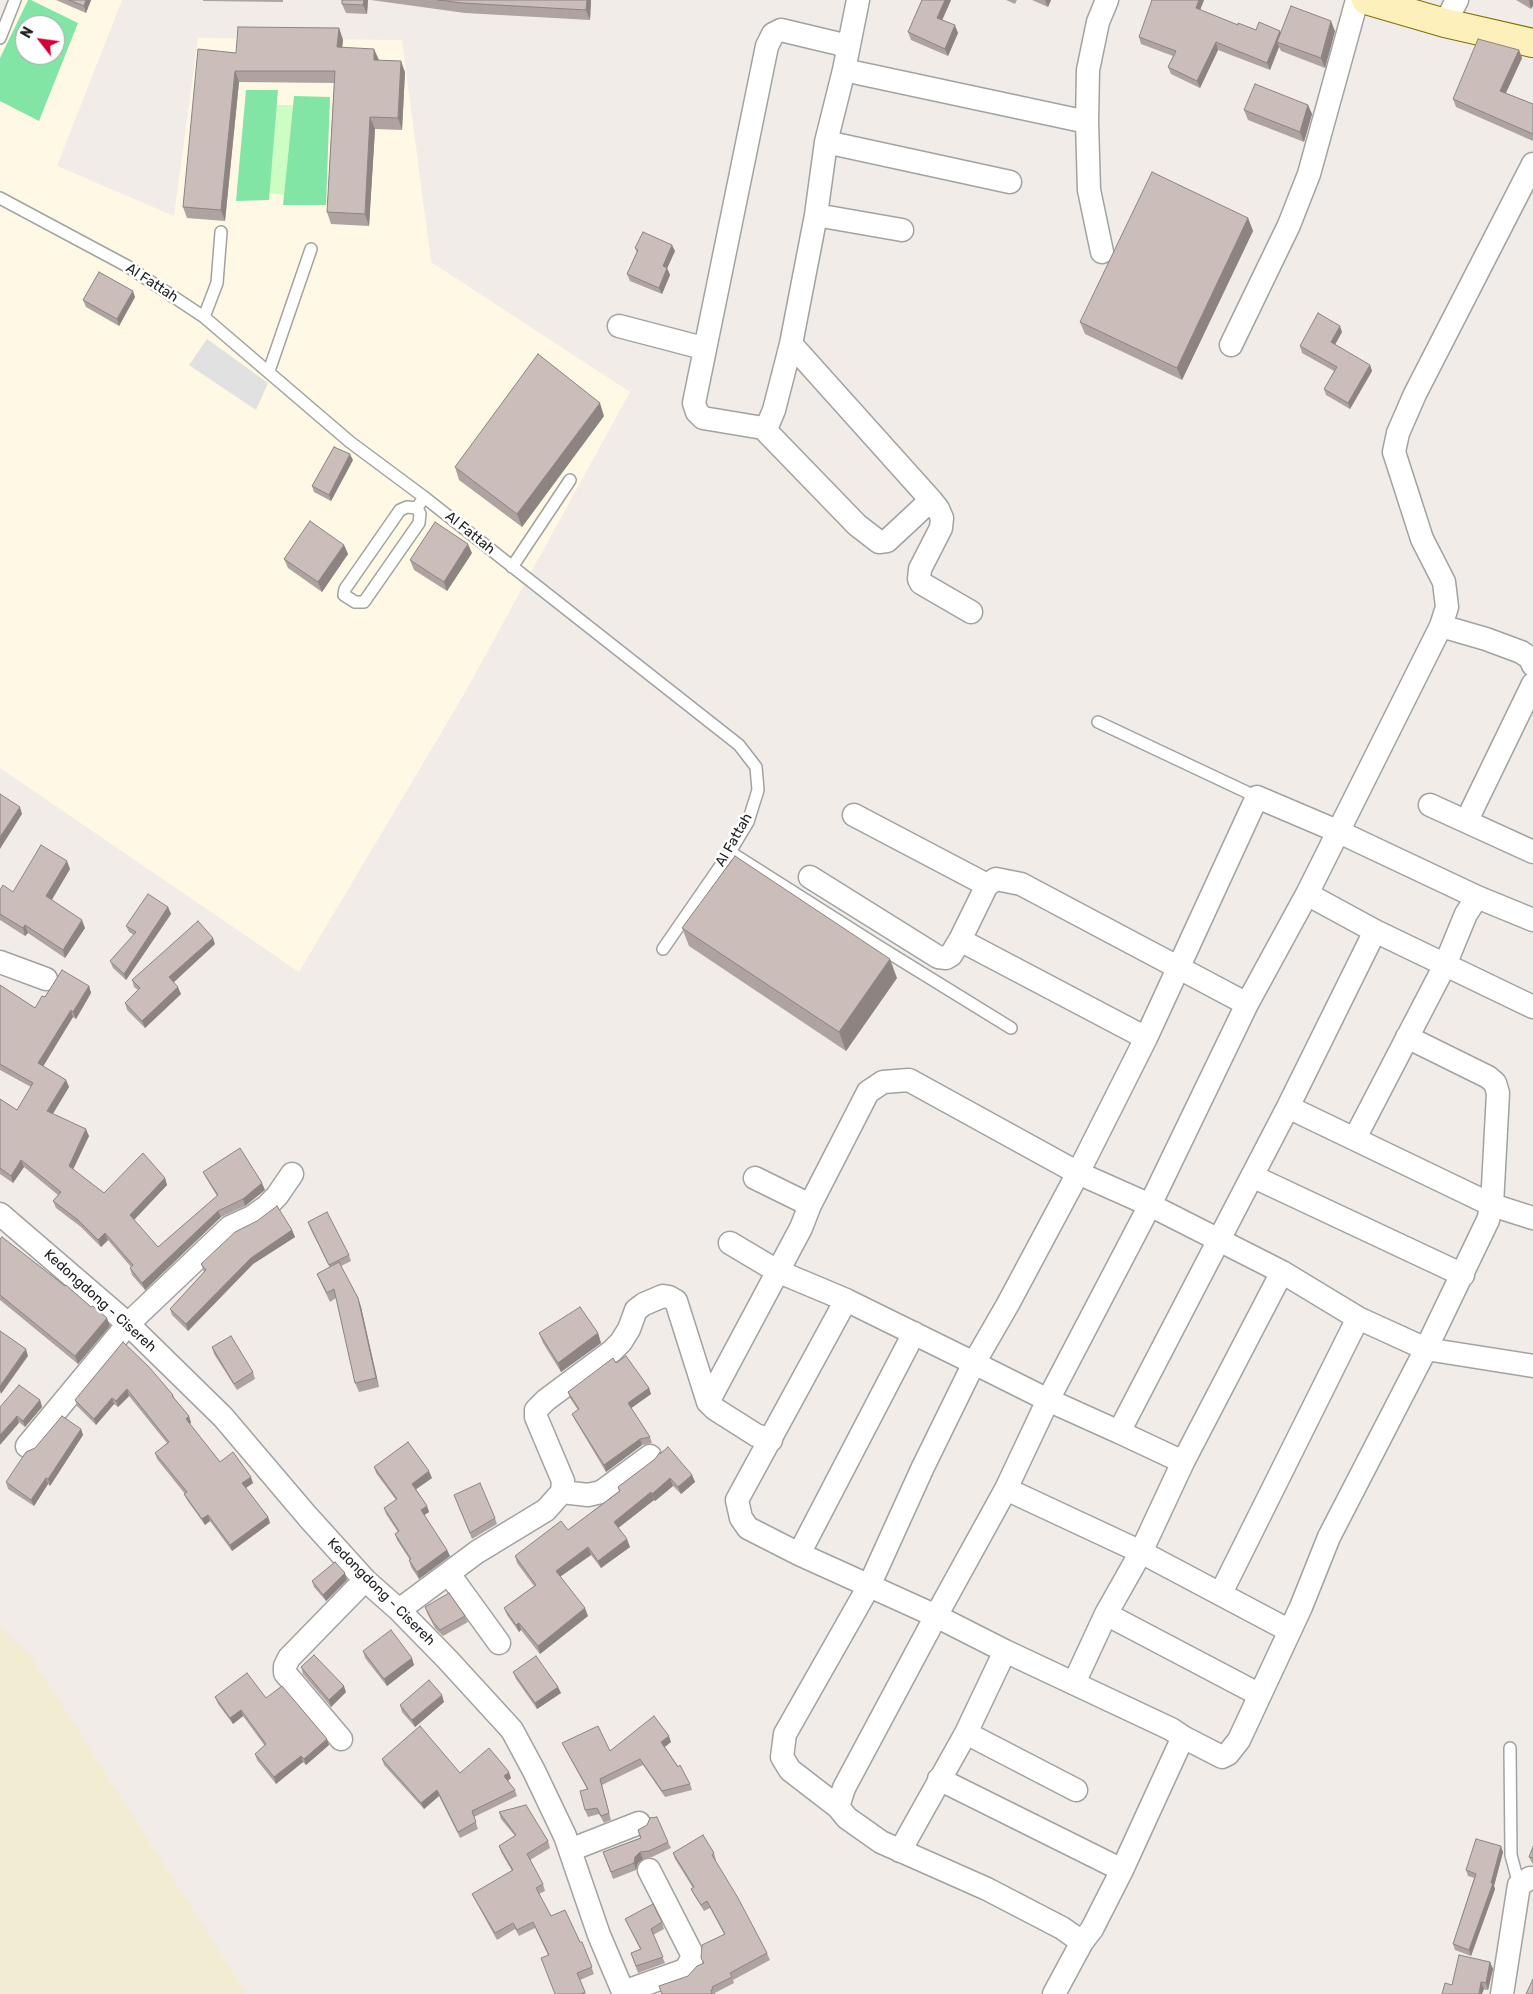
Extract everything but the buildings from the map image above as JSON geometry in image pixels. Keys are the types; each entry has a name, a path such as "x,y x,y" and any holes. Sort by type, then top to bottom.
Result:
{"street":[{"path":"762,428 769,422 774,410 791,344 816,215 826,142 844,70 858,0"},
{"path":"1102,252 1089,190 1088,70 1098,22 1107,0"},
{"path":"1231,345 1289,225 1309,174 1357,0"},
{"path":"1366,0 1451,11 1533,44"},
{"path":"848,46 781,30 773,34 767,46 694,403 697,412 703,418 762,428 857,525 879,542 887,541 931,500"},
{"path":"844,70 1087,122"},
{"path":"826,142 1010,182"},
{"path":"838,1807 844,1788 1006,1489 1048,1400 1150,1205 1247,1004 1307,894 1441,626 1448,607 1444,582 1422,539 1394,452 1398,433 1415,394 1533,164"},
{"path":"816,215 902,230"},
{"path":"619,326 704,348"},
{"path":"791,344 938,509 942,518 941,528 920,569 919,579 921,583 972,612"},
{"path":"1441,626 1486,638 1521,652 1530,658 1533,665"},
{"path":"1467,820 1533,684"},
{"path":"1082,1942 1062,1928 987,1889 881,1842 847,1818 838,1807 790,1770 782,1758 785,1734 869,1586 923,1467 974,1363 1078,1173 1146,1038 1256,797 1337,831 1477,897 1533,920"},
{"path":"1430,805 1467,820 1533,852"},
{"path":"854,815 987,885"},
{"path":"810,877 938,957 946,958 951,955 960,940 987,885 996,879 1021,884 1247,1004"},
{"path":"1307,894 1375,931 1533,1007"},
{"path":"1355,1138 1445,965 1466,914 1477,897"},
{"path":"1119,1432 1288,1107 1375,931"},
{"path":"960,940 1146,1038"},
{"path":"0,962 46,979"},
{"path":"846,1300 737,1500 741,1518 748,1528 799,1554 936,1616 1005,1651 1172,1729 1183,1737 1222,1757 1228,1754 1240,1740 1290,1631 1329,1537 1426,1349 1488,1220 1492,1205 1498,1093 1495,1083 1488,1077 1407,1037"},
{"path":"708,1402 801,1228 810,1205 868,1092 883,1082 909,1080 1078,1173 1150,1205 1282,1272 1358,1318 1426,1349 1533,1366"},
{"path":"1288,1107 1492,1205 1533,1218"},
{"path":"27,1446 128,1324 230,1227 252,1217 266,1207 277,1196 292,1174"},
{"path":"1252,1176 1462,1275"},
{"path":"755,1178 810,1205"},
{"name":"Kedongdong - Cisereh","path":"0,1214 128,1324 223,1417 308,1517 366,1580 399,1610 447,1659 512,1730 534,1771 570,1850 623,1993"},
{"path":"730,1243 777,1271 846,1300 1048,1400 1183,1462"},
{"path":"1074,1683 1106,1614 1141,1552 1183,1462 1282,1272"},
{"path":"399,1610 477,1552 546,1510 562,1492 563,1481 536,1417 536,1410 546,1400 612,1351 621,1342 629,1329 636,1310 644,1304 663,1296 676,1301 708,1402 714,1409 756,1435 771,1440"},
{"path":"1220,1593 1358,1318"},
{"path":"799,1554 914,1333"},
{"path":"562,1492 588,1496 601,1492 650,1456"},
{"path":"1006,1489 1141,1552 1290,1631"},
{"path":"449,1574 499,1643"},
{"path":"341,1739 284,1674 285,1666 289,1658 366,1580"},
{"path":"1106,1614 1260,1695"},
{"path":"900,1851 966,1733 1005,1651"},
{"path":"966,1733 1076,1790"},
{"path":"1054,1994 1082,1942 1092,1929 1122,1870 1183,1737"},
{"path":"939,1779 1122,1870"},
{"path":"570,1850 639,1823"},
{"path":"623,1993 686,1970 692,1959 691,1952 649,1870"},
{"path":"1502,1994 1526,1881"}],"lane":[{"path":"0,38 14,0"},
{"name":"Al Fattah","path":"0,198 127,266 204,317 350,442 424,496 739,745 756,767 758,790 748,822 730,852 664,949"},
{"path":"204,317 217,283 221,232"},
{"path":"269,371 310,249"},
{"path":"512,566 570,480"},
{"path":"417,508 424,496"},
{"path":"407,507 417,508 420,514 418,523 364,602 355,602 344,595 345,588 400,510 407,507"},
{"path":"1098,722 1256,797"},
{"path":"730,852 1011,1028"},
{"path":"1510,1748 1511,1855 1526,1881"}],"shaded area":[{"path":"7,0 122,0 57,166 174,216 198,38 402,40 431,262 630,392 463,696 299,972 0,768 0,34"},
{"path":"207,339 268,383 256,410 189,365"},
{"path":"0,1627 30,1655 247,1994 0,1994"}],"green space":[{"path":"28,0 62,15 21,15"},
{"path":"65,17 78,23 65,56"},
{"path":"15,27 15,65 61,65 39,121 0,101 0,58"},
{"path":"246,90 278,90 269,200 236,201"},
{"path":"294,96 330,97 326,205 283,205"},
{"path":"276,105 293,105 284,195 269,193"}]}
